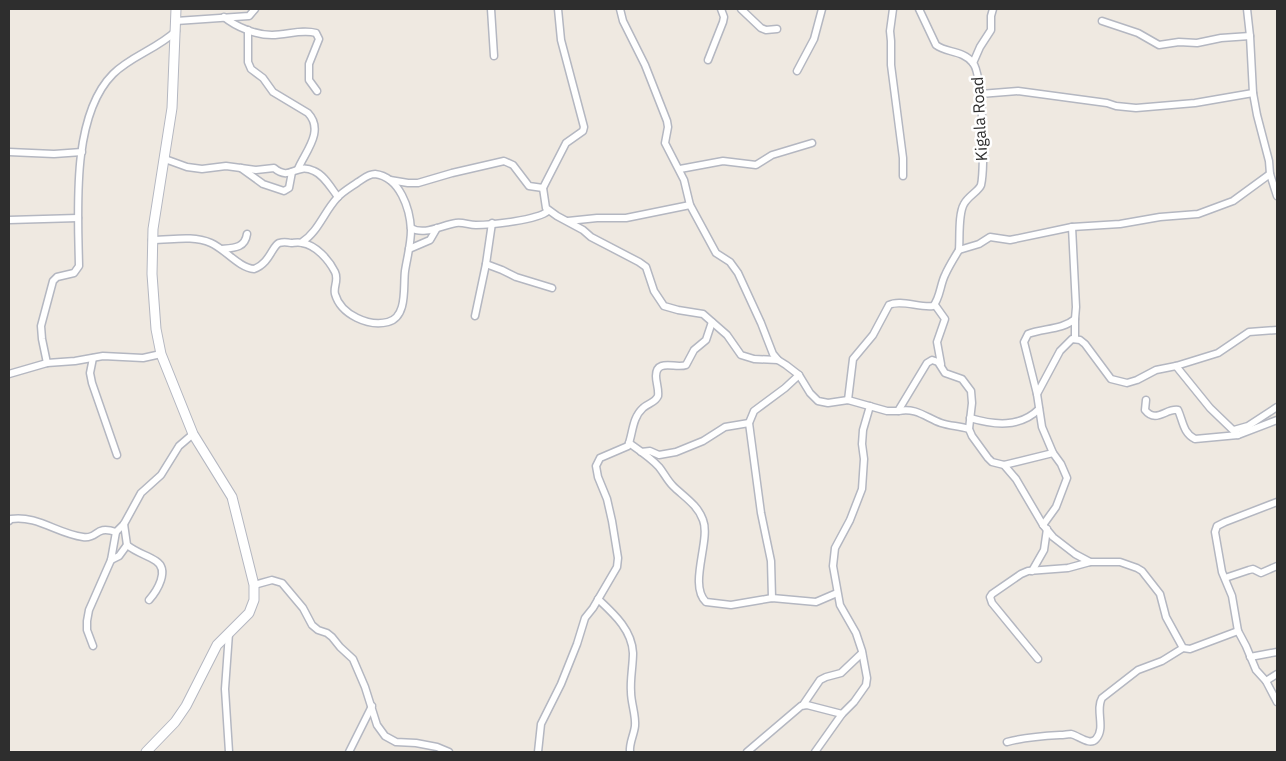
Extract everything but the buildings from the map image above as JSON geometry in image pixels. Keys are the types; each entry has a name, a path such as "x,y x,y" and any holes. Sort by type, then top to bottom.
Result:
{"street":[{"path":"146,752 175,722 186,706 217,645 249,613 254,600 254,585 232,497 193,434 161,354 153,298 152,240 172,108 176,9"},
{"path":"47,363 42,339 42,326 54,279 74,273 79,266 78,184 82,152 89,119 103,86 124,65 166,41 176,26 249,16 255,9"},
{"path":"491,9 494,56"},
{"path":"558,9 561,40 570,81 584,127 583,131 571,138 560,151 543,188 548,211 646,267 654,292 664,306 703,314 727,335 741,355 754,359 778,360"},
{"path":"620,9 667,121 665,143 680,169 690,206 716,253 730,262 738,273 773,354 778,360 799,375 818,402 848,400 892,412 907,410 941,423 968,429 988,458 992,462 1004,465 1052,453"},
{"path":"708,60 723,22 724,17 721,9"},
{"path":"741,9 761,28 766,30 777,29"},
{"path":"796,71 814,39 822,9"},
{"path":"893,9 890,31 892,65 903,158 903,176"},
{"name":"Kigala Road","path":"919,9 936,45 940,48 956,52 973,63 976,70 980,94 981,182 978,191 968,197 962,209 960,250"},
{"path":"973,63 980,47 991,30 993,9"},
{"path":"1247,9 1253,93 1269,161 1270,174 1277,196"},
{"path":"224,18 234,25 248,30 272,35 302,32 316,33 319,39 309,64 308,80 318,91"},
{"path":"1102,21 1138,33 1159,45 1179,42 1197,43 1221,38 1250,36"},
{"path":"240,168 263,184 284,191 289,188 295,170 311,146 315,125 308,114 273,92 263,78 251,69 248,62 248,30"},
{"path":"980,94 1018,91 1108,102 1116,106 1136,108 1195,103 1253,93"},
{"path":"680,169 723,161 756,165 772,155 812,144"},
{"path":"9,152 54,154 82,152"},
{"path":"164,160 187,168 202,169 226,166 256,170 274,168 282,174 301,168 308,169 317,173 338,197"},
{"path":"302,242 320,223 338,197 367,176 375,174 389,180 412,183 424,182 431,178 504,161 513,165 530,186 543,188"},
{"path":"935,305 945,274 960,250 979,244 990,236 1010,240 1072,227 1120,224 1160,217 1198,214 1233,201 1270,174"},
{"path":"152,240 195,238 222,249 244,266 254,269 268,259 279,243 302,242 311,246 328,261 337,277 336,297 346,310 362,320 378,323 392,320 401,308 405,289 404,274 411,228 404,198 396,186 389,180"},
{"path":"404,198 412,183"},
{"path":"567,221 626,218 690,206"},
{"path":"411,228 420,231 459,222 475,225 534,218 548,211"},
{"path":"9,220 78,218"},
{"path":"475,316 492,223"},
{"path":"1072,227 1076,307 1075,339"},
{"path":"409,249 430,240 437,228"},
{"path":"222,249 240,246 244,243 247,234"},
{"path":"486,264 516,277 552,288"},
{"path":"848,400 853,359 873,335 889,304 895,302 927,307 935,305"},
{"path":"935,305 944,319 937,342 940,364 945,373 958,377 969,387 972,396 968,429"},
{"path":"1032,571 1044,550 1045,527 1056,507 1067,478 1062,464 1052,453 1040,423 1039,409 1024,340 1028,334 1068,325 1075,319"},
{"path":"538,752 539,732 544,717 561,684 585,618 615,572 618,558 607,499 598,477 596,466 600,458 626,448 630,443 631,432 638,414 643,407 654,401 658,396 655,374 661,365 666,364 678,367 686,364 694,350 706,340 712,322"},
{"path":"1036,394 1060,351 1069,341 1075,339 1085,344 1111,379 1118,382 1133,382 1150,372 1218,353 1249,332 1277,330"},
{"path":"9,374 47,363 103,356 143,358 161,354"},
{"path":"93,358 90,373 92,383 117,455"},
{"path":"899,411 928,363 936,361 940,364"},
{"path":"1176,366 1210,408 1236,432"},
{"path":"772,598 770,561 749,423 754,411 799,375"},
{"path":"1146,400 1145,410 1150,415 1156,416 1172,410 1178,410 1185,430 1195,439 1236,432 1277,420"},
{"path":"815,752 842,714 854,702 866,685 867,678 862,653 856,633 843,612 837,593 833,566 835,548 850,520 862,489 863,430 870,406"},
{"path":"1236,432 1277,407"},
{"path":"970,418 987,423 1010,423 1027,418 1039,409"},
{"path":"642,452 650,451 660,455 676,452 703,441 725,427 749,423"},
{"path":"93,646 87,630 90,610 111,560 116,532 124,524 141,493 161,475 179,446 193,434"},
{"path":"630,443 659,467 671,484 695,506 704,521 706,531 702,546 700,576 700,592 703,600 708,603 723,605 772,598 816,602 837,593"},
{"path":"1004,465 1016,479 1052,537 1090,562"},
{"path":"1277,502 1250,514 1225,522 1217,526 1214,532 1225,578 1232,596 1238,631 1256,670 1266,681 1277,702"},
{"path":"9,521 11,519 23,518 86,538 100,530 108,529 116,532"},
{"path":"124,524 128,545 137,552 155,560 161,570 160,582 149,600"},
{"path":"111,560 119,556 128,545"},
{"path":"1038,659 990,600 992,594 1021,574 1032,571 1055,570 1090,562 1120,562 1142,571 1160,594 1166,617 1183,648"},
{"path":"1225,578 1253,569 1261,573 1277,566"},
{"path":"254,585 272,580 279,581 285,585 303,608 312,625 332,637 353,659 372,706 377,725 385,736 400,743 416,743 437,747 449,752"},
{"path":"598,599 614,613 622,624 627,632 633,651 631,692 635,724 629,747 630,752"},
{"path":"1007,742 1032,736 1069,734 1087,741 1093,741 1100,731 1099,702 1138,670 1162,661 1183,648 1190,649 1238,631"},
{"path":"229,633 225,689 229,752"},
{"path":"1250,657 1277,652"},
{"path":"747,752 795,709 803,705 820,680 841,673 862,653"},
{"path":"1266,681 1277,674"},
{"path":"803,705 842,714"},
{"path":"349,752 372,706"}]}
